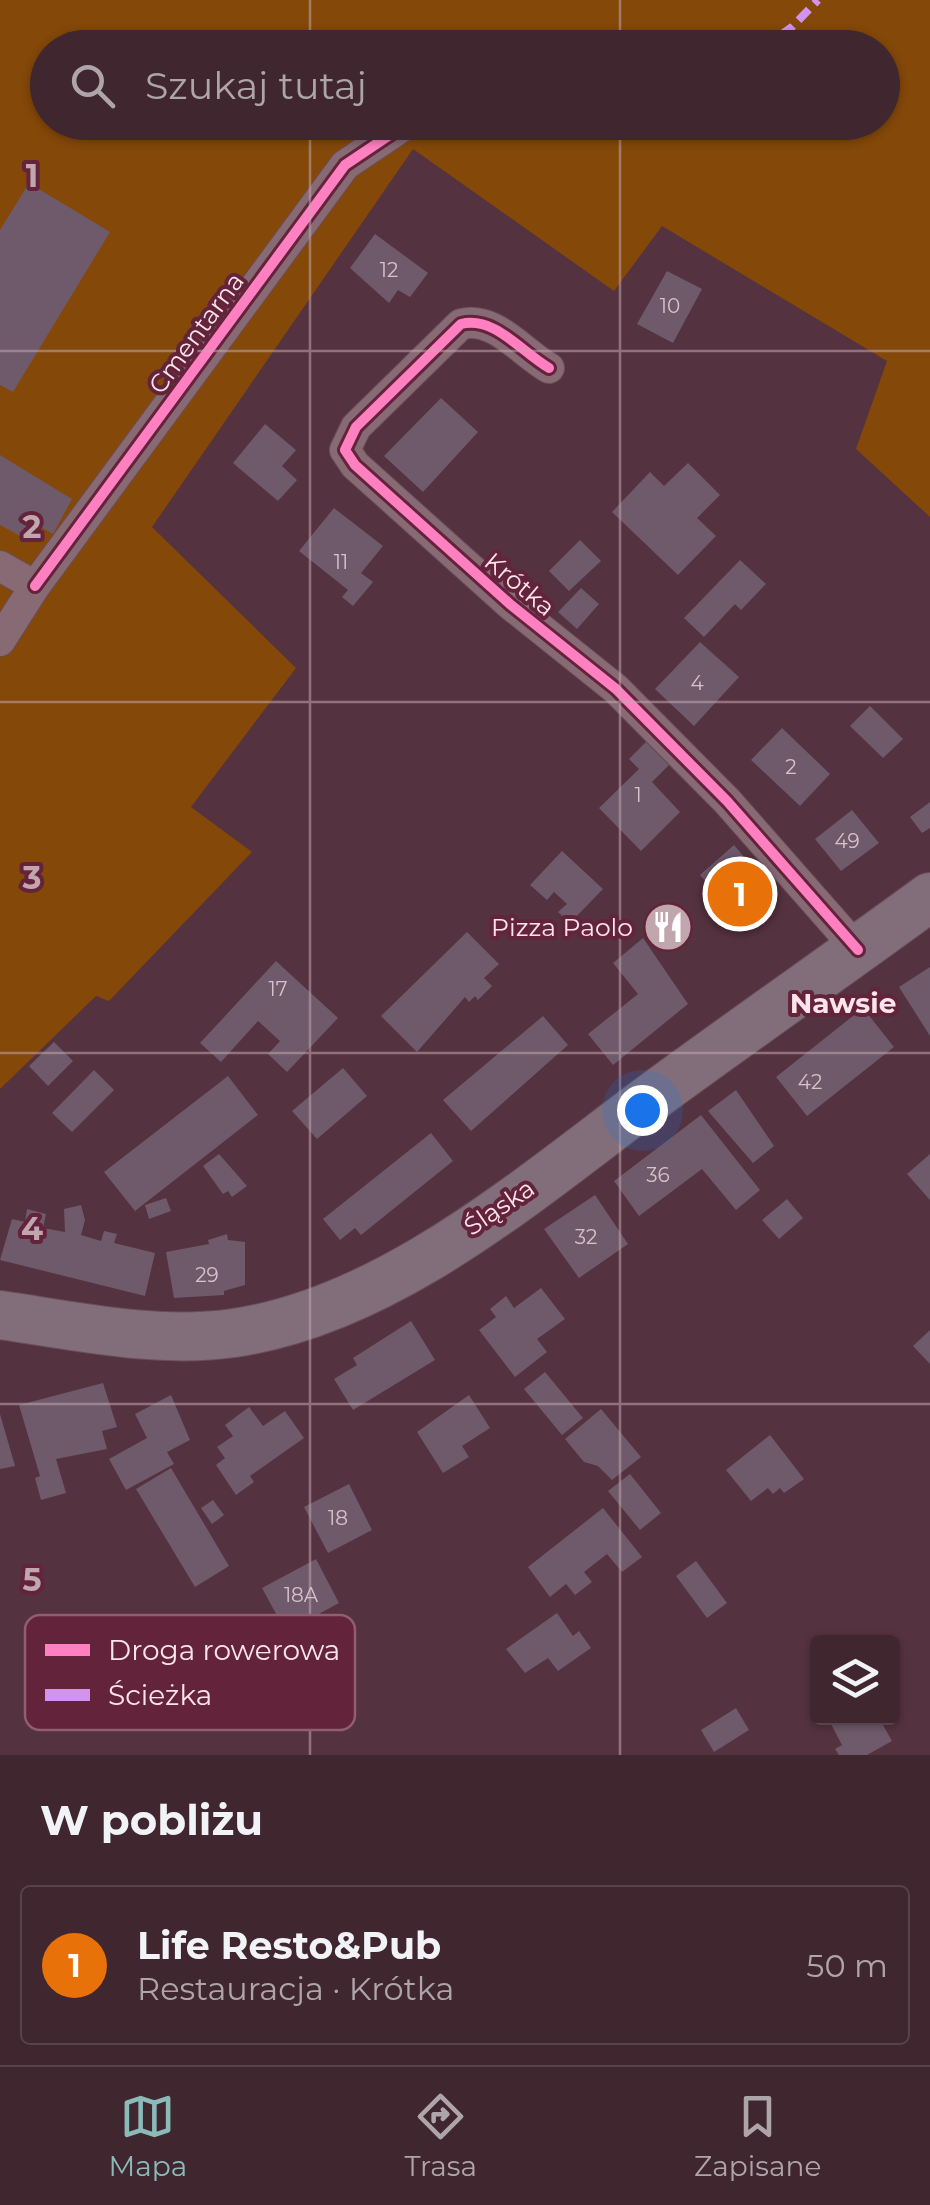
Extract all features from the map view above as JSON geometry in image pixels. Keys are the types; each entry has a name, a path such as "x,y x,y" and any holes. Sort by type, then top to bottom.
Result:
{"main road":[{"name":"Śląska","path":"0,1316 139,1334 206,1335 281,1323 336,1305 404,1270 504,1206 930,897"}],"street":[{"name":"Cmentarna","path":"0,641 35,586 345,165 382,140"},
{"name":"Krótka","path":"549,368 494,327 479,320 461,324 356,427 345,450 354,465 512,605 616,689 726,801 858,950"},
{"path":"0,566 35,586"}],"shaded area":[{"path":"0,0 930,0 930,517 856,449 887,361 662,226 614,291 413,149 152,527 296,668 191,807 252,852 109,1001 96,996 0,1089"}],"building":[{"path":"29,183 110,232 13,392 0,385 0,230"},
{"path":"375,234 428,273 410,297 398,290 389,303 350,268"},
{"path":"667,271 702,289 673,343 637,324"},
{"path":"441,398 478,432 423,492 384,456"},
{"path":"265,424 296,450 282,466 297,480 278,501 233,463"},
{"path":"0,455 72,499 53,534 33,523 24,538 0,525"},
{"path":"688,463 720,495 697,518 716,536 678,575 612,512 650,472 664,486"},
{"path":"334,508 383,546 361,573 373,582 353,606 342,597 348,590 299,551"},
{"path":"580,540 601,561 569,591 549,571"},
{"path":"740,560 766,584 741,610 735,604 704,637 684,618"},
{"path":"581,588 599,604 577,629 558,612"},
{"path":"700,642 739,677 694,726 655,689"},
{"path":"870,706 903,739 883,758 850,726"},
{"path":"782,728 830,774 800,806 751,760"},
{"path":"646,742 669,765 652,782 680,812 641,851 599,808 639,769 629,759"},
{"path":"930,802 930,828 922,833 910,817"},
{"path":"852,810 879,843 841,871 815,839"},
{"path":"734,845 777,895 743,925 700,875"},
{"path":"562,851 603,889 570,923 558,912 567,904 554,892 547,900 530,885"},
{"name":"Pizza Paolo","path":"680,906 691,921 655,948 644,933"},
{"path":"467,932 499,964 484,978 492,986 478,1000 475,996 469,1002 465,997 417,1052 381,1016"},
{"path":"643,938 688,1004 613,1065 588,1034 638,994 613,963"},
{"path":"276,961 338,1018 287,1072 268,1054 280,1041 258,1021 221,1062 200,1043"},
{"path":"930,967 930,1036 899,987"},
{"path":"863,1008 894,1047 807,1116 776,1077"},
{"path":"543,1016 568,1045 471,1131 443,1100"},
{"path":"54,1042 73,1061 48,1086 29,1066"},
{"path":"343,1068 367,1096 317,1139 292,1111"},
{"path":"94,1070 114,1090 72,1132 52,1113"},
{"path":"228,1076 258,1115 135,1211 104,1172"},
{"path":"736,1090 774,1146 753,1163 708,1111"},
{"path":"701,1115 760,1190 736,1210 702,1169 639,1216 614,1181"},
{"path":"431,1133 453,1161 361,1235 355,1228 340,1240 323,1219"},
{"path":"219,1154 247,1186 232,1197 228,1191 223,1194 203,1166"},
{"path":"930,1154 930,1200 907,1174"},
{"path":"595,1195 628,1244 579,1278 544,1229"},
{"path":"166,1198 171,1211 149,1219 145,1205"},
{"path":"787,1199 803,1218 779,1239 762,1220"},
{"path":"81,1205 85,1220 81,1235 101,1241 104,1231 117,1234 114,1243 155,1253 145,1296 0,1260 12,1219 25,1222 27,1209 46,1214 43,1228 65,1232 64,1209"},
{"path":"227,1234 228,1240 245,1242 245,1285 224,1291 224,1295 174,1298 166,1252 209,1244 208,1240"},
{"path":"541,1288 565,1319 537,1339 547,1352 515,1377 479,1330 496,1317 490,1309 506,1296 514,1308"},
{"path":"411,1321 435,1360 353,1410 334,1379 357,1365 353,1358"},
{"path":"930,1330 930,1364 913,1346"},
{"path":"545,1372 583,1418 562,1435 524,1389"},
{"path":"103,1383 117,1427 102,1431 107,1449 56,1459 66,1493 41,1500 35,1478 40,1476 19,1405"},
{"path":"171,1395 190,1440 167,1452 174,1464 126,1490 109,1459 147,1438 135,1414"},
{"path":"469,1395 490,1428 462,1446 469,1457 443,1473 417,1432"},
{"path":"249,1407 263,1426 285,1411 304,1438 250,1476 254,1482 236,1495 216,1465 225,1458 217,1447 233,1436 225,1425"},
{"path":"601,1409 641,1457 612,1480 598,1466 584,1462 565,1439"},
{"path":"0,1414 15,1466 0,1469"},
{"path":"770,1435 804,1479 784,1493 780,1488 773,1494 768,1488 751,1501 726,1470"},
{"path":"171,1468 229,1566 195,1587 136,1489"},
{"path":"630,1474 661,1513 640,1530 608,1491"},
{"path":"349,1484 372,1530 328,1553 304,1507"},
{"path":"213,1500 224,1515 212,1524 201,1508"},
{"path":"603,1508 642,1557 622,1572 607,1554 584,1572 592,1582 575,1595 566,1584 550,1597 528,1567"},
{"path":"316,1559 339,1603 317,1615 277,1615 262,1588"},
{"path":"696,1561 727,1603 707,1618 676,1576"},
{"path":"557,1613 573,1636 579,1631 591,1648 558,1671 548,1658 525,1673 506,1649"},
{"path":"736,1708 749,1730 714,1752 701,1730"},
{"path":"832,1725 883,1725 892,1741 867,1755 839,1755 835,1749 842,1745"}],"marked path":[{"path":"788,30 818,0"}],"cycle path":[{"path":"35,586 345,165 382,140"},
{"path":"549,368 496,330 485,325 461,324 356,427 345,450 355,465 511,605 616,689 727,801 858,950"}],"place":[{"name":"Life Resto&Pub","path":"740,894"},
{"name":"Pizza Paolo","path":"668,927"}],"district":[{"name":"Nawsie","path":"843,1003"}]}
